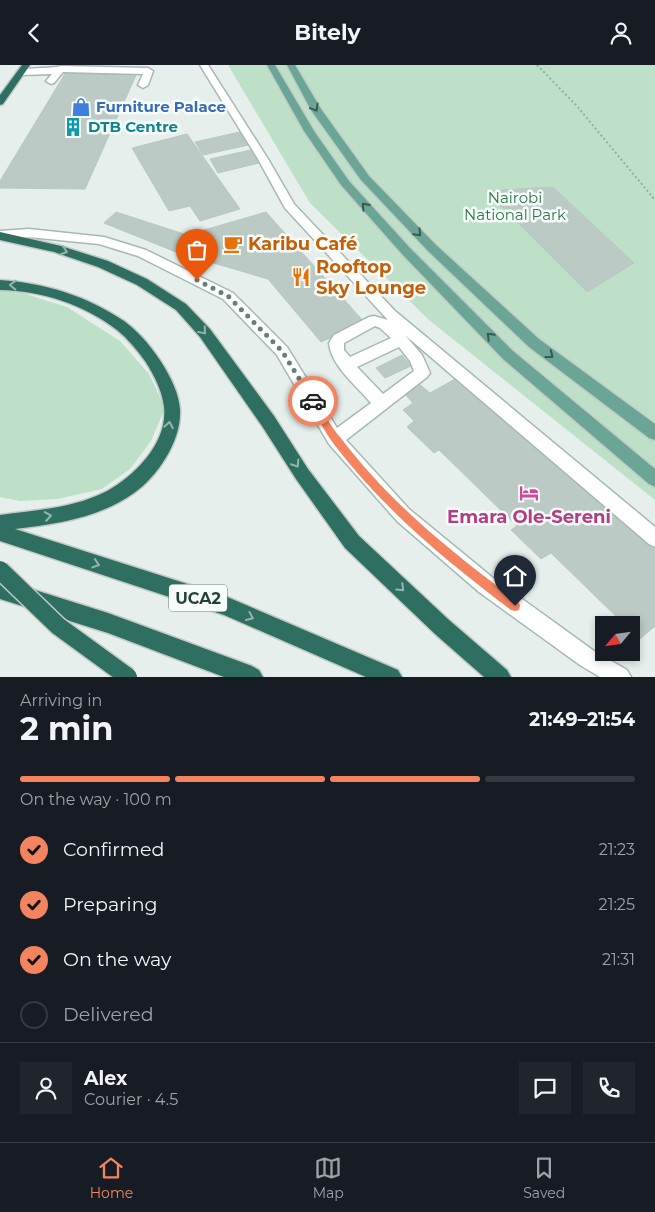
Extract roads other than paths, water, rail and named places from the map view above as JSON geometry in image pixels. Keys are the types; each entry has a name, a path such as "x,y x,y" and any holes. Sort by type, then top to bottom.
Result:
{"highway":[{"path":"0,101 24,68"},
{"path":"0,235 57,249 103,264 142,282 181,307 205,333 268,421 302,474 352,541 442,627 500,677"},
{"path":"0,285 23,285 56,293 86,306 121,326 147,352 165,385 172,408 167,438 148,469 127,488 91,506 53,516 0,523"},
{"name":"UCA2","path":"0,533 225,606 391,677"},
{"path":"0,570 58,626 128,677"},
{"path":"0,589 108,623 252,677"}],"main road":[{"path":"272,65 309,131 345,183 406,251 508,355 655,479"},
{"path":"291,65 316,110 365,178 432,247 534,343 655,433"},
{"path":"508,355 534,343"}],"lane":[{"path":"204,65 263,159 289,205 390,314 655,538"},
{"path":"51,81 65,67"},
{"path":"24,68 48,72 65,67 148,71 143,85"},
{"path":"0,235 29,233 100,240 142,253 228,296 282,351 336,439 372,482 404,515 486,585 587,658 620,677"},
{"path":"336,439 382,404 422,373 421,363 386,324 374,321 339,339 336,343 337,351 347,365 382,404"},
{"path":"347,365 400,340"}],"place":[{"name":"Furniture Palace","path":"81,107"},
{"name":"DTB Centre","path":"73,127"},
{"name":"Karibu Café","path":"233,244"},
{"name":"Rooftop Sky Lounge","path":"301,277"},
{"name":"Emara Ole-Sereni","path":"529,493"}],"park label":[{"name":"Nairobi National Park","path":"515,206"}]}
